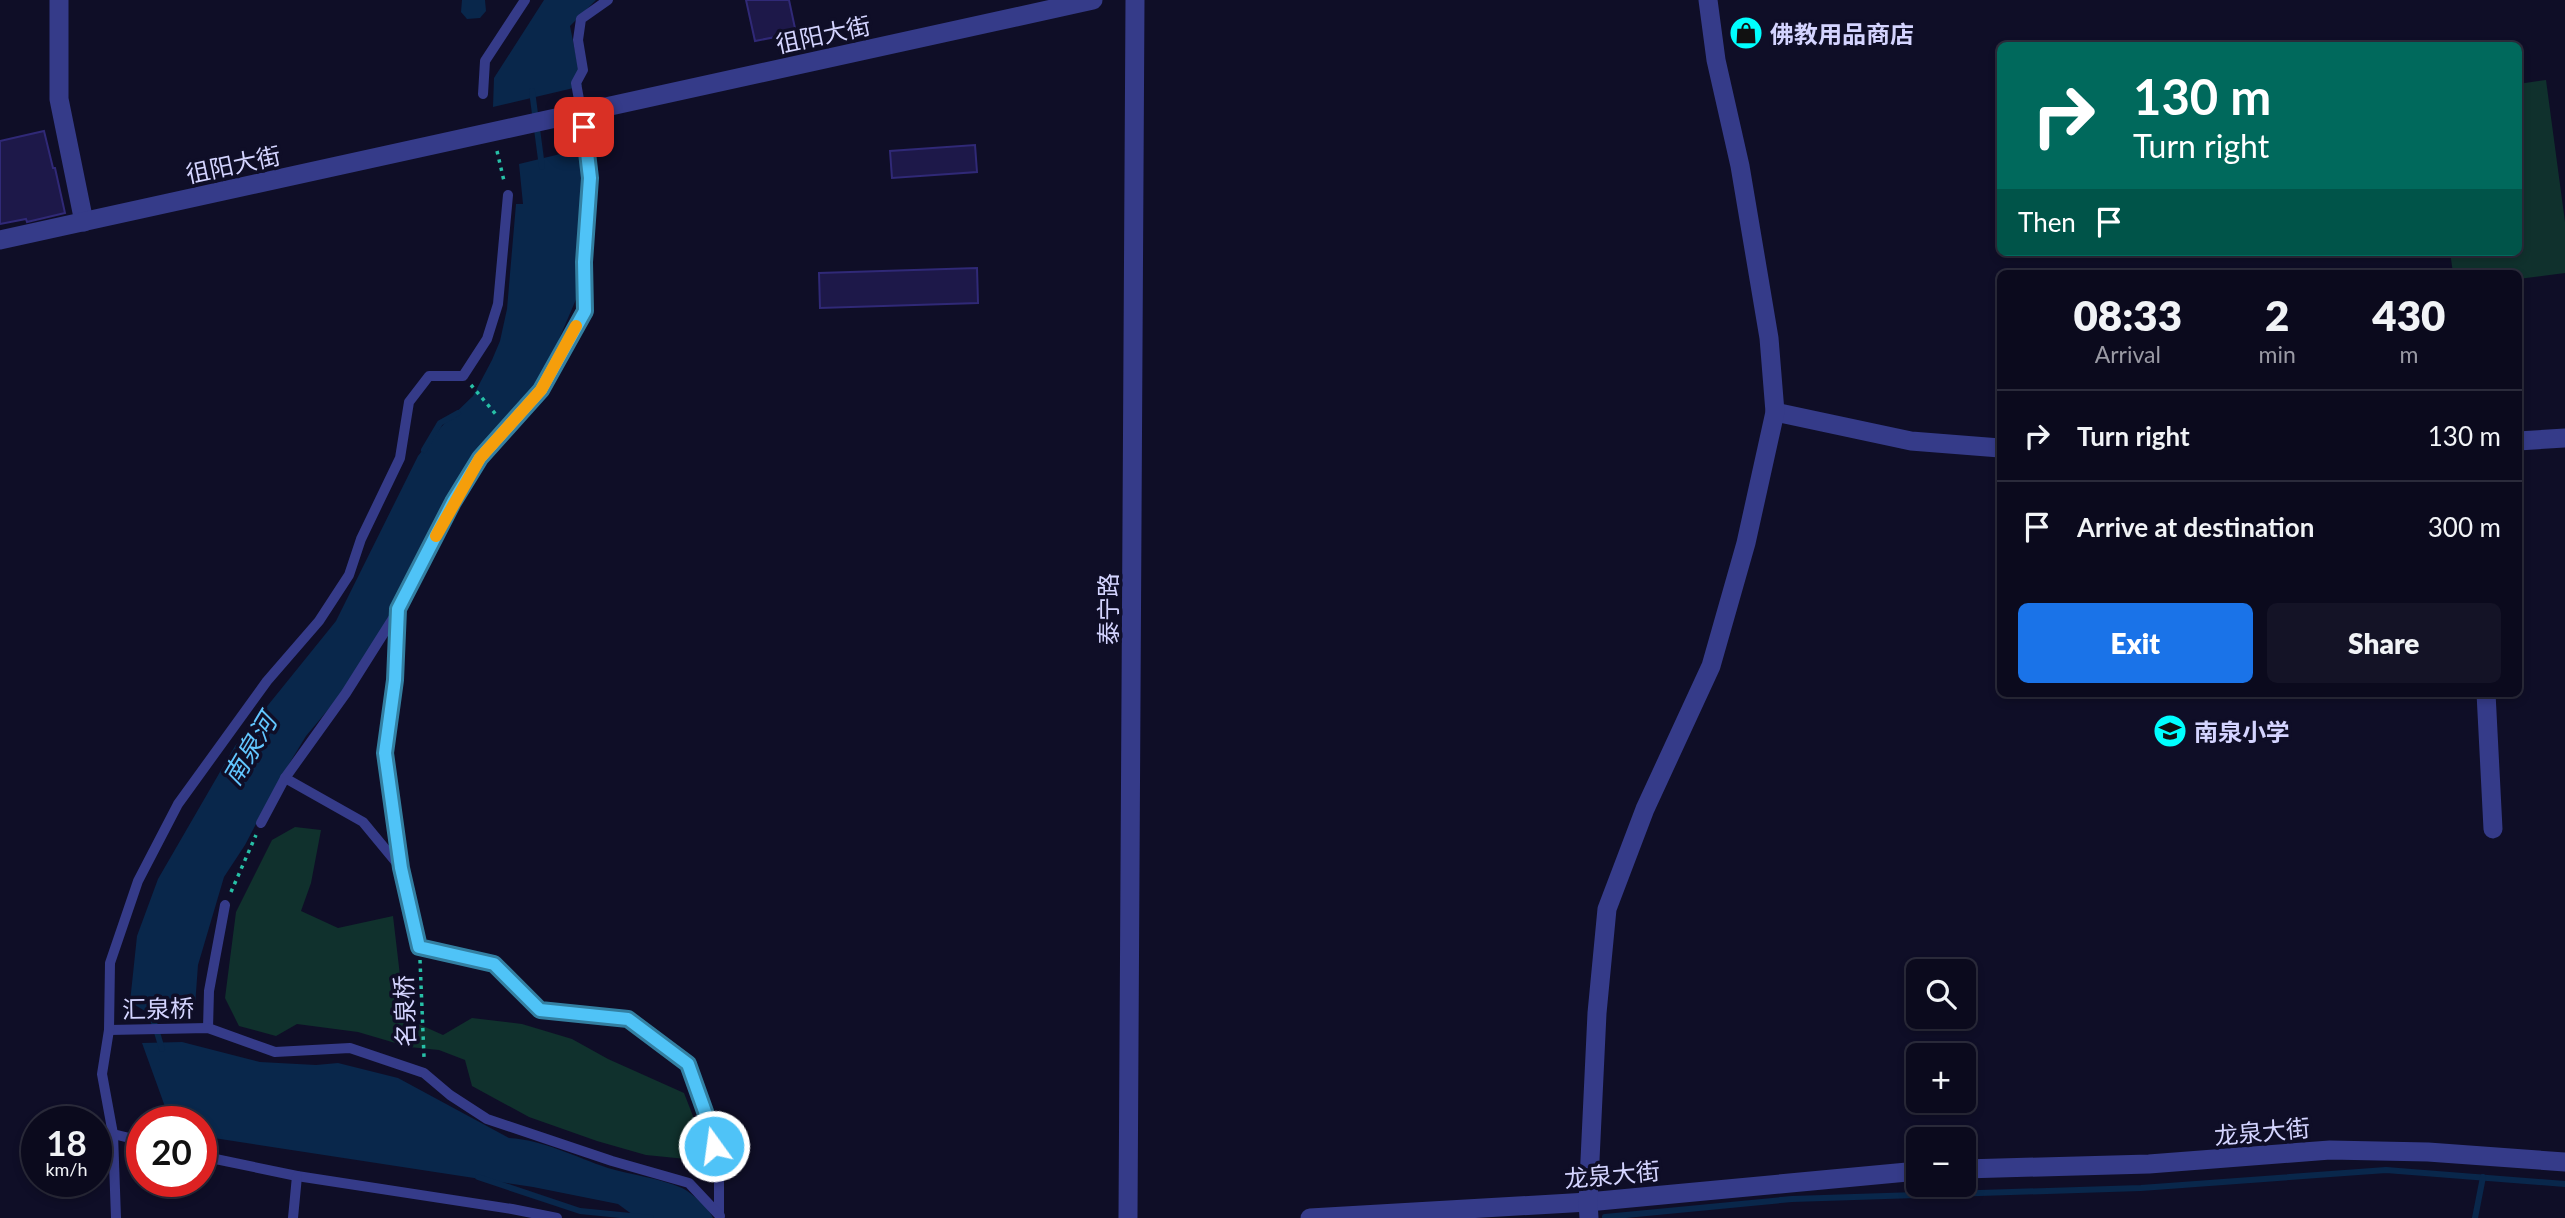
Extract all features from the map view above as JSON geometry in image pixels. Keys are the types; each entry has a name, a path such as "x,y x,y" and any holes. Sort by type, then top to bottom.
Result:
{"street":[{"path":"58,0 59,99 84,222"},
{"name":"徂阳大街","path":"0,240 1093,0"},
{"name":"泰宁路","path":"1128,1218 1135,0"},
{"path":"1589,1210 1597,1013 1607,909 1645,809 1711,666 1746,543 1775,412 1769,338 1740,166 1716,60 1708,0"},
{"path":"1775,412 1910,441 1997,448"},
{"path":"2522,441 2565,438"},
{"path":"2486,697 2493,829"},
{"name":"龙泉大街","path":"1976,1169 2149,1164 2330,1150 2428,1152 2565,1162"},
{"name":"龙泉大街","path":"1310,1218 1589,1210 1906,1172"}],"lane":[{"path":"483,94 485,61 524,0"},
{"path":"261,823 285,778 346,693 398,609 453,502 480,458 541,390 585,311 584,262 590,178 588,149 576,83 583,70 578,40 581,19 608,0"},
{"path":"116,1218 113,1134 102,1074 109,1030 110,963 138,881 178,804 267,681 319,621 349,575 361,539 400,458 409,402 429,376 463,376 486,339 498,304 508,195"},
{"path":"398,609 395,680 385,753 401,868 419,947 494,964 540,1010 628,1019 688,1064 708,1120 719,1171 720,1216"},
{"path":"285,778 363,822 401,868"},
{"path":"225,905 209,990 208,1028 275,1052 350,1048 424,1073 450,1095 487,1119 611,1161 689,1182 720,1216"},
{"name":"汇泉桥","path":"109,1030 208,1028"},
{"path":"113,1134 126,1137"},
{"path":"217,1159 297,1176 557,1218"},
{"path":"293,1218 297,1176"}],"path":[{"path":"485,135 508,195"},
{"path":"463,376 508,427"},
{"path":"225,905 261,823"},
{"name":"名泉桥","path":"419,947 424,1073"}],"green space":[{"path":"2546,80 2565,222 2565,273 2522,278 2522,270 2453,270 2451,256 2522,256 2522,83"},
{"path":"295,827 321,830 311,883 301,911 338,928 393,916 405,1018 443,1035 472,1018 522,1024 572,1039 608,1059 684,1093 698,1129 696,1160 646,1155 529,1117 472,1086 465,1060 439,1050 409,1047 358,1032 297,1024 276,1036 239,1026 225,998 236,912 272,840"}],"water":[{"path":"462,0 485,0 486,11 480,18 467,19 461,12"},
{"path":"544,0 596,0 570,26 582,86 493,107 494,78"},
{"path":"585,148 577,297 542,379 477,455 394,609 337,699 306,736 224,877 198,965 195,1006 184,1015 145,1011 130,1002 137,936 158,879 235,746 336,621 418,456 442,426 473,396 492,360 500,341 507,309 516,204 523,204 519,164"},
{"path":"182,1042 260,1062 316,1065 338,1063 398,1078 509,1138 547,1145 608,1168 682,1188 700,1201 713,1218 637,1218 618,1204 533,1187 217,1138 217,1106 165,1106 142,1043"}],"building":[{"path":"746,0 789,0 796,33 755,41"},
{"path":"44,131 65,213 27,222 26,219 0,224 0,141"},
{"path":"975,145 977,172 892,178 890,151"},
{"path":"977,268 978,303 820,308 819,273"}],"waterway":[{"name":"南泉河","path":"532,91 542,167"},
{"name":"南泉河","path":"424,450 440,423 458,413"},
{"name":"南泉河","path":"152,1006 162,1049"},
{"path":"1605,1217 1792,1199 2141,1188 2386,1170 2565,1184"},
{"name":"南泉河","path":"478,1177 580,1211 651,1218"},
{"path":"2475,1218 2483,1177"}],"slow traffic":[{"path":"436,536 480,458 541,390 576,326"}],"place":[{"name":"佛教用品商店","path":"1746,33"},
{"name":"南泉小学","path":"2170,731"}],"route":[{"path":"584,127 590,178 584,262 585,311 541,390 480,458 453,502 398,609 395,680 385,753 401,868 419,947 494,964 540,1010 628,1019 688,1064 708,1120 714,1146"}]}
